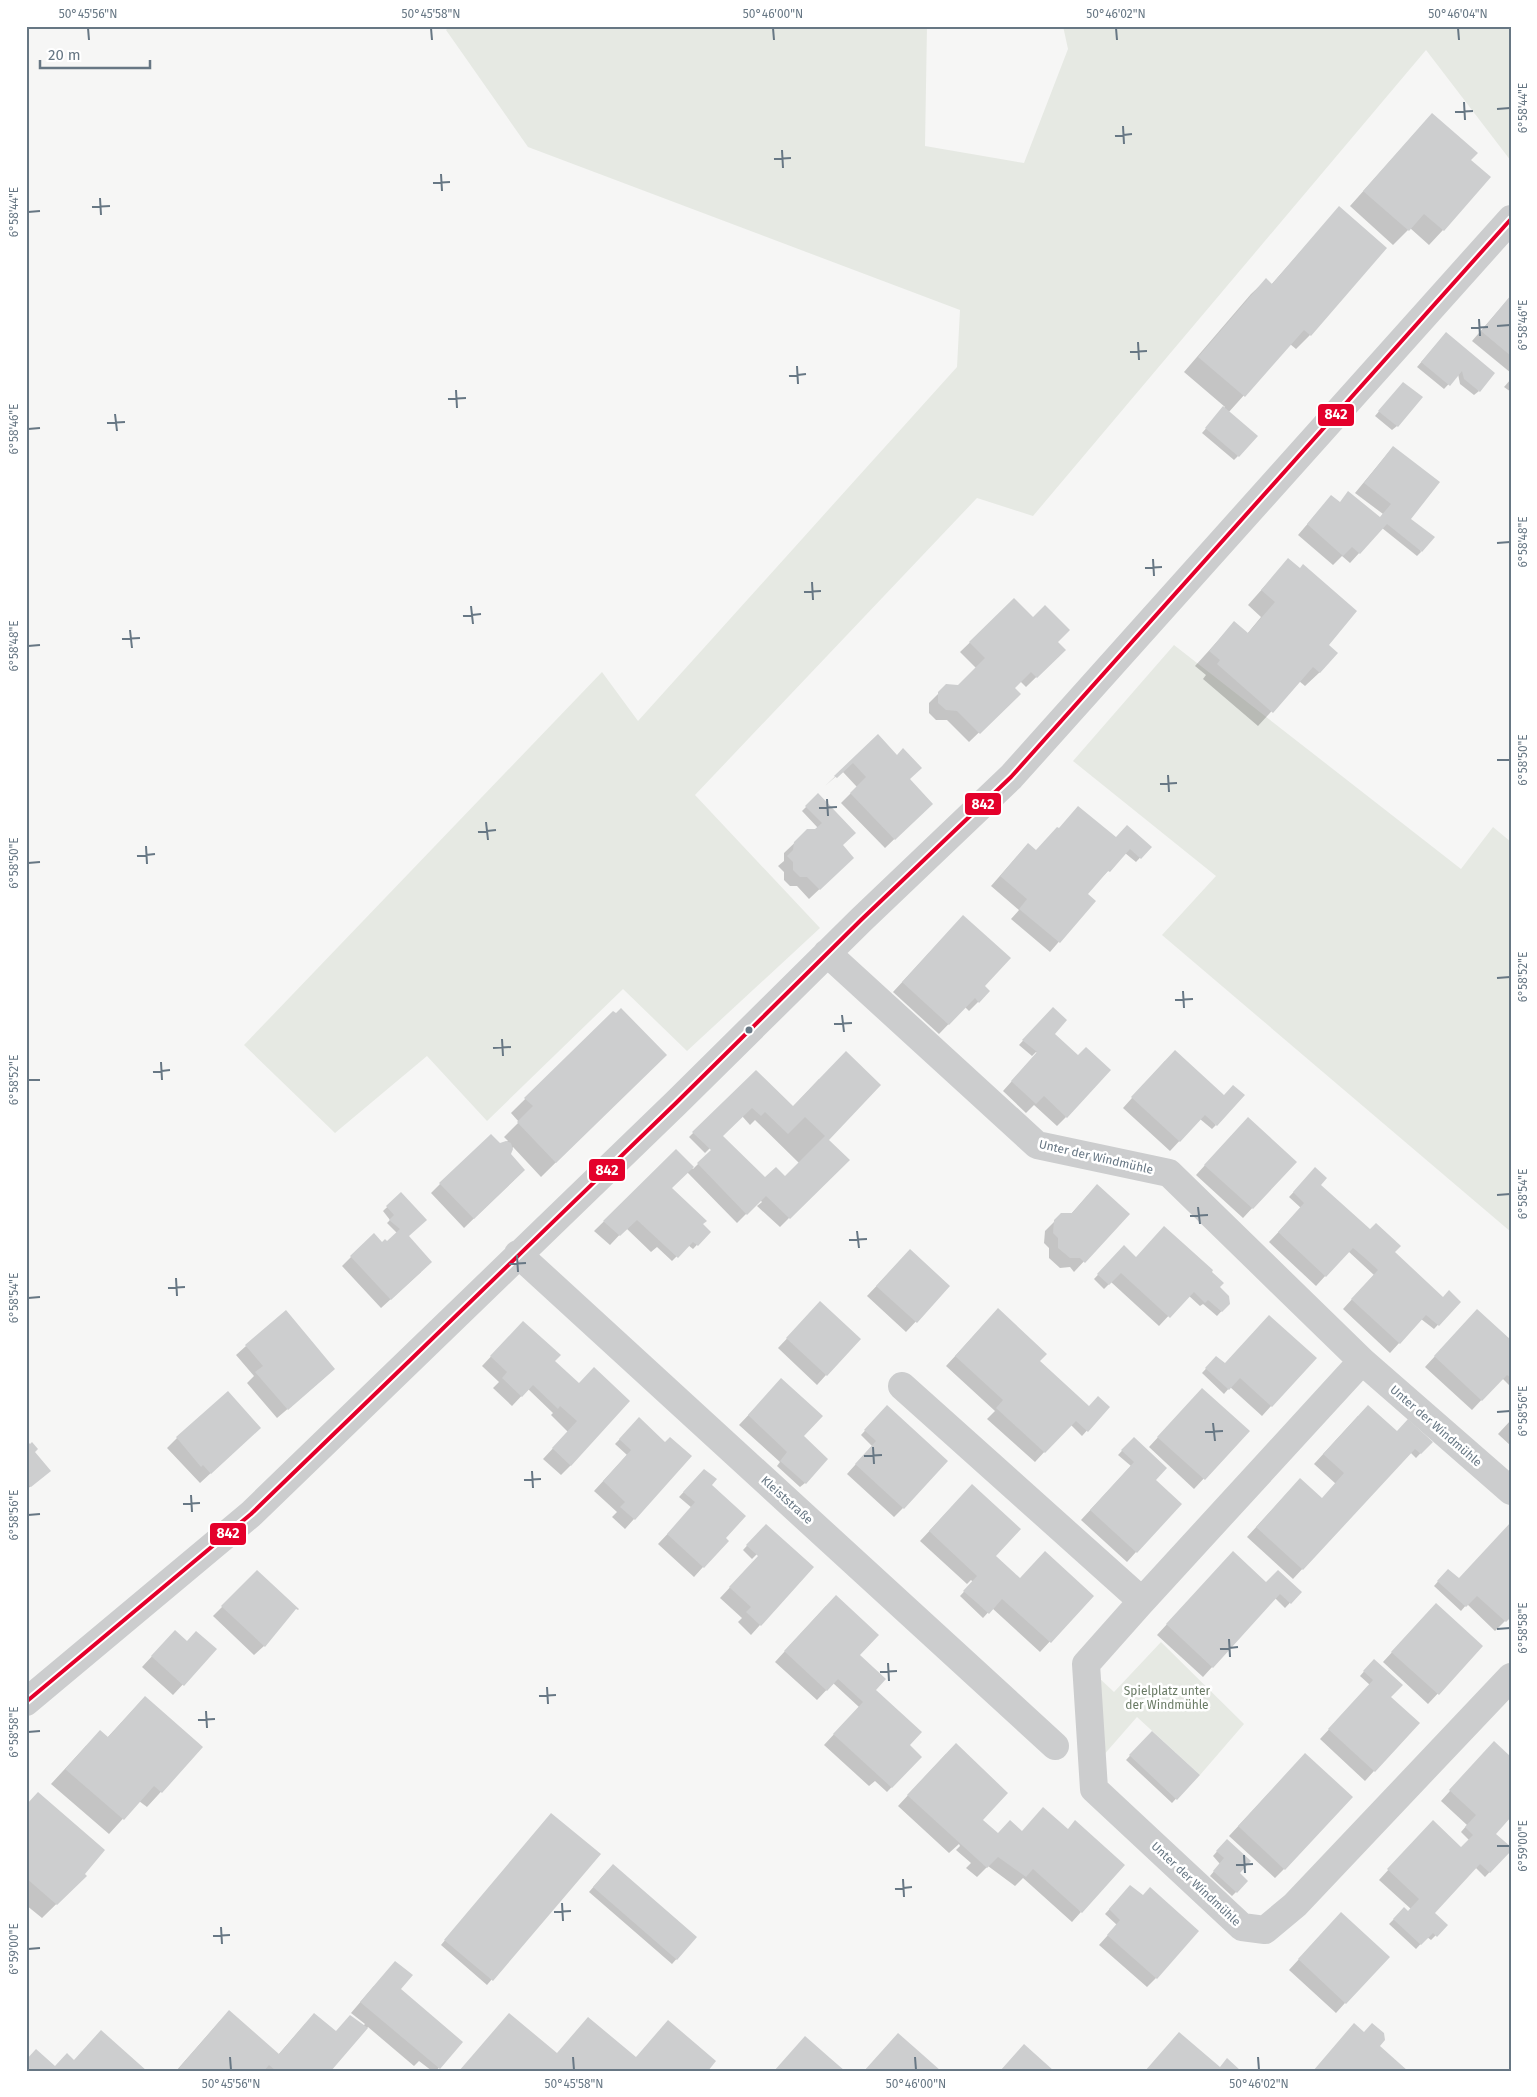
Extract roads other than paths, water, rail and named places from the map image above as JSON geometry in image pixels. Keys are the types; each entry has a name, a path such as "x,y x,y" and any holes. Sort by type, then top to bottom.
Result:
{"street":[{"path":"26,1702 251,1514 827,953 1011,777 1511,219"},
{"name":"Unter der Windmühle","path":"827,953 1037,1145 1169,1173 1362,1361 1511,1491"},
{"name":"Kleiststraße","path":"518,1254 1055,1746"},
{"name":"Unter der Windmühle","path":"1362,1361 1086,1664 1094,1789 1242,1927 1265,1930 1295,1905 1511,1677"},
{"path":"902,1386 1142,1601"}],"park label":[{"name":"Spielplatz unter der Windmühle","path":"1167,1698"}]}
